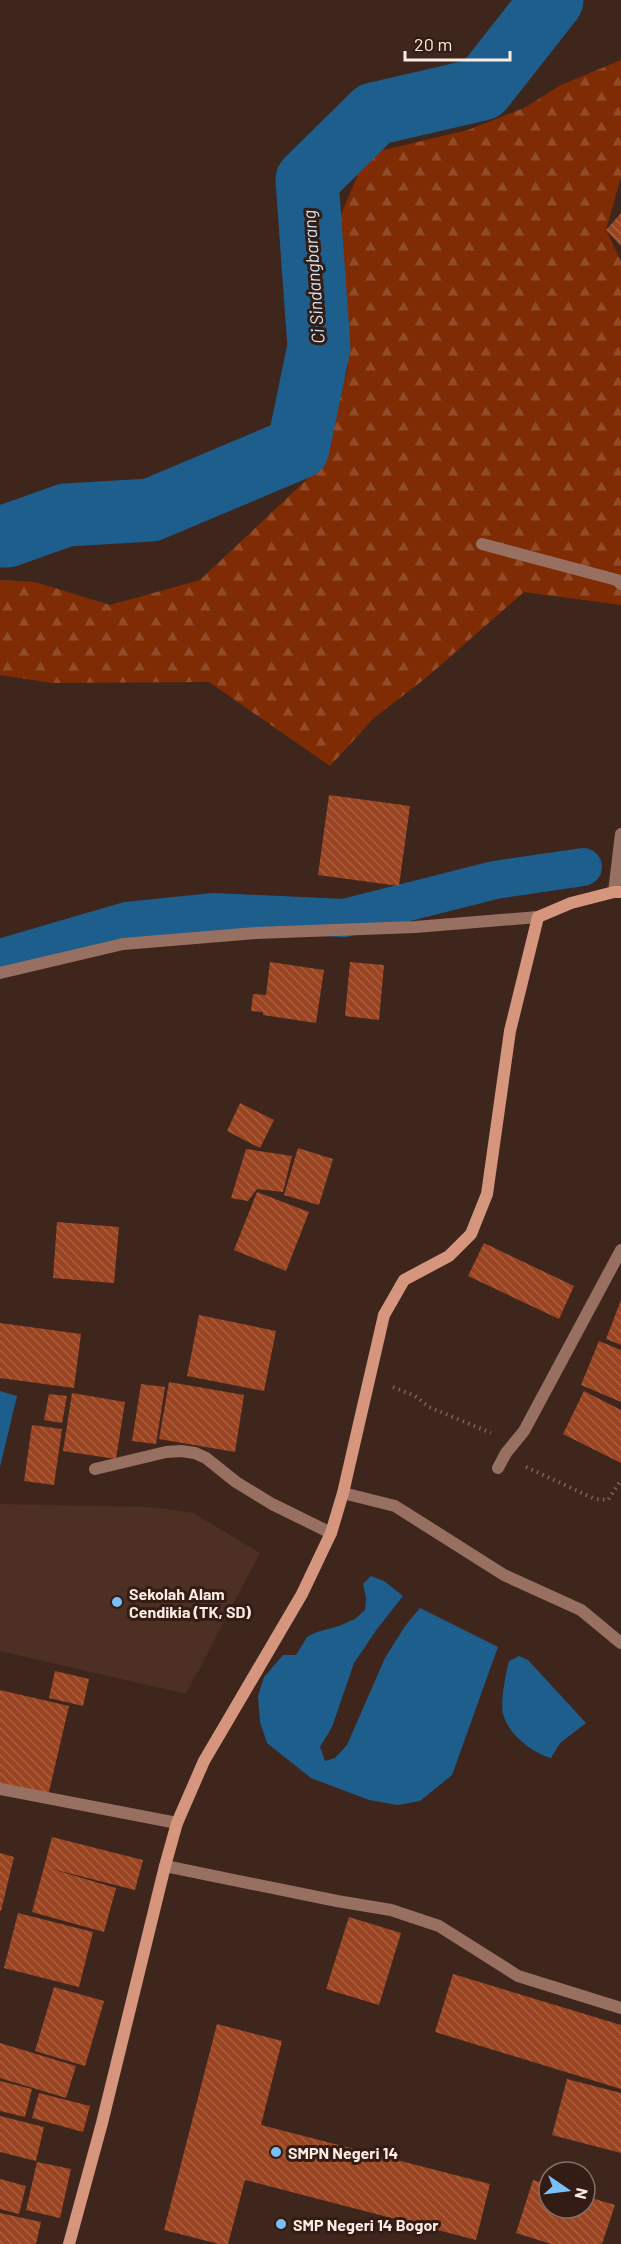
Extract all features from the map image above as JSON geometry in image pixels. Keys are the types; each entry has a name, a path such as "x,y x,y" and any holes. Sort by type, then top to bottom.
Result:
{"street":[{"path":"482,544 617,580 621,584"},
{"path":"0,973 123,944 256,933 415,927 538,917 571,903 617,892 621,834"},
{"path":"69,2244 102,2123 177,1823 204,1761 302,1594 331,1533 344,1493 368,1377 384,1315 404,1280 449,1256 471,1234 487,1194 510,1031 538,917"},
{"path":"498,1468 530,1421 621,1250"},
{"path":"95,1468 165,1452 195,1453 206,1458 236,1482 272,1504 331,1533"},
{"path":"344,1493 395,1506 504,1575 581,1610 621,1643"},
{"path":"0,1789 177,1823"},
{"path":"165,1866 337,1902 391,1910 439,1926 518,1976 621,2008"}],"path":[{"path":"368,1377 378,1384 398,1388 415,1396 429,1407 502,1437 518,1464 595,1499 608,1500 621,1480"}],"shaded area":[{"name":"Sekolah Alam Cendikia (TK, SD)","path":"0,1504 152,1507 193,1513 260,1553 186,1694 0,1651"}],"green space":[{"path":"621,60 621,177 606,230 621,261 621,605 524,592 427,677 374,718 330,766 209,682 52,683 0,675 0,580 35,582 110,605 200,580 321,466 348,368 333,233 367,154 468,130 524,108 561,85"}],"water":[{"path":"0,1391 17,1396 0,1467"},
{"path":"371,1576 384,1581 403,1596 354,1663 332,1727 320,1747 325,1761 335,1758 347,1745 385,1658 405,1626 420,1608 498,1647 452,1775 420,1801 398,1805 369,1800 311,1778 267,1743 260,1722 258,1696 264,1677 283,1655 296,1655 307,1637 355,1619 365,1610 366,1598 363,1584"},
{"path":"519,1656 528,1660 586,1723 560,1743 551,1758 536,1752 522,1742 510,1729 503,1714 503,1695 509,1661"}],"building":[{"path":"621,213 621,246 606,230"},
{"path":"329,795 410,806 399,886 318,875"},
{"path":"270,962 324,970 316,1023 251,1011 253,994 266,995"},
{"path":"350,962 384,965 379,1020 345,1016"},
{"path":"240,1103 274,1120 260,1148 227,1131"},
{"path":"298,1148 333,1159 319,1205 284,1195"},
{"path":"246,1149 292,1156 283,1192 257,1189 248,1201 231,1198"},
{"path":"257,1192 309,1212 286,1271 234,1250"},
{"path":"57,1222 119,1227 114,1283 53,1278"},
{"path":"484,1243 574,1286 559,1319 468,1276"},
{"path":"621,1300 621,1345 606,1339"},
{"path":"199,1315 276,1331 264,1391 187,1376"},
{"path":"0,1323 81,1334 74,1388 0,1378"},
{"path":"599,1341 621,1350 621,1402 581,1385"},
{"path":"169,1382 244,1395 235,1452 159,1439"},
{"path":"141,1384 165,1387 156,1444 132,1441"},
{"path":"584,1391 621,1410 621,1463 563,1434"},
{"path":"72,1393 125,1402 116,1459 63,1451"},
{"path":"49,1394 67,1396 62,1423 44,1420"},
{"path":"32,1425 62,1429 54,1485 24,1481"},
{"path":"55,1671 89,1679 83,1706 49,1698"},
{"path":"0,1690 69,1706 48,1796 0,1785"},
{"path":"52,1837 143,1860 135,1890 48,1868 116,1888 104,1932 32,1912"},
{"path":"0,1853 14,1857 1,1911 0,1911"},
{"path":"18,1913 93,1932 79,1987 4,1968"},
{"path":"349,1917 401,1933 379,2005 326,1989"},
{"path":"453,1974 621,2025 621,2089 435,2032"},
{"path":"54,1987 104,2001 85,2066 35,2051"},
{"name":"SMPN Negeri 14","path":"217,2024 282,2041 261,2125 490,2184 476,2240 245,2180 228,2244 219,2244 164,2230"},
{"path":"0,2043 76,2066 66,2098 0,2078"},
{"path":"567,2079 621,2093 621,2153 552,2135"},
{"path":"0,2081 32,2089 25,2117 0,2111"},
{"path":"39,2093 90,2106 83,2132 32,2118"},
{"path":"0,2116 44,2127 36,2161 0,2152"},
{"path":"37,2162 71,2169 60,2218 26,2210"},
{"path":"0,2179 26,2186 19,2214 0,2209"},
{"path":"533,2180 537,2181 537,2220 597,2220 597,2200 615,2205 602,2244 551,2244 516,2233"},
{"path":"0,2213 41,2222 36,2244 0,2244"}],"waterway":[{"name":"Ci Sindangbarang","path":"0,536 7,536 66,515 151,510 298,448 319,347 307,180 374,114 482,89 552,0"},
{"path":"0,958 127,921 214,912 344,918 495,880 583,867"}],"place":[{"name":"Sekolah Alam Cendikia (TK, SD)","path":"117,1602"},
{"name":"SMPN Negeri 14","path":"276,2152"},
{"name":"SMP Negeri 14 Bogor","path":"281,2224"}]}
